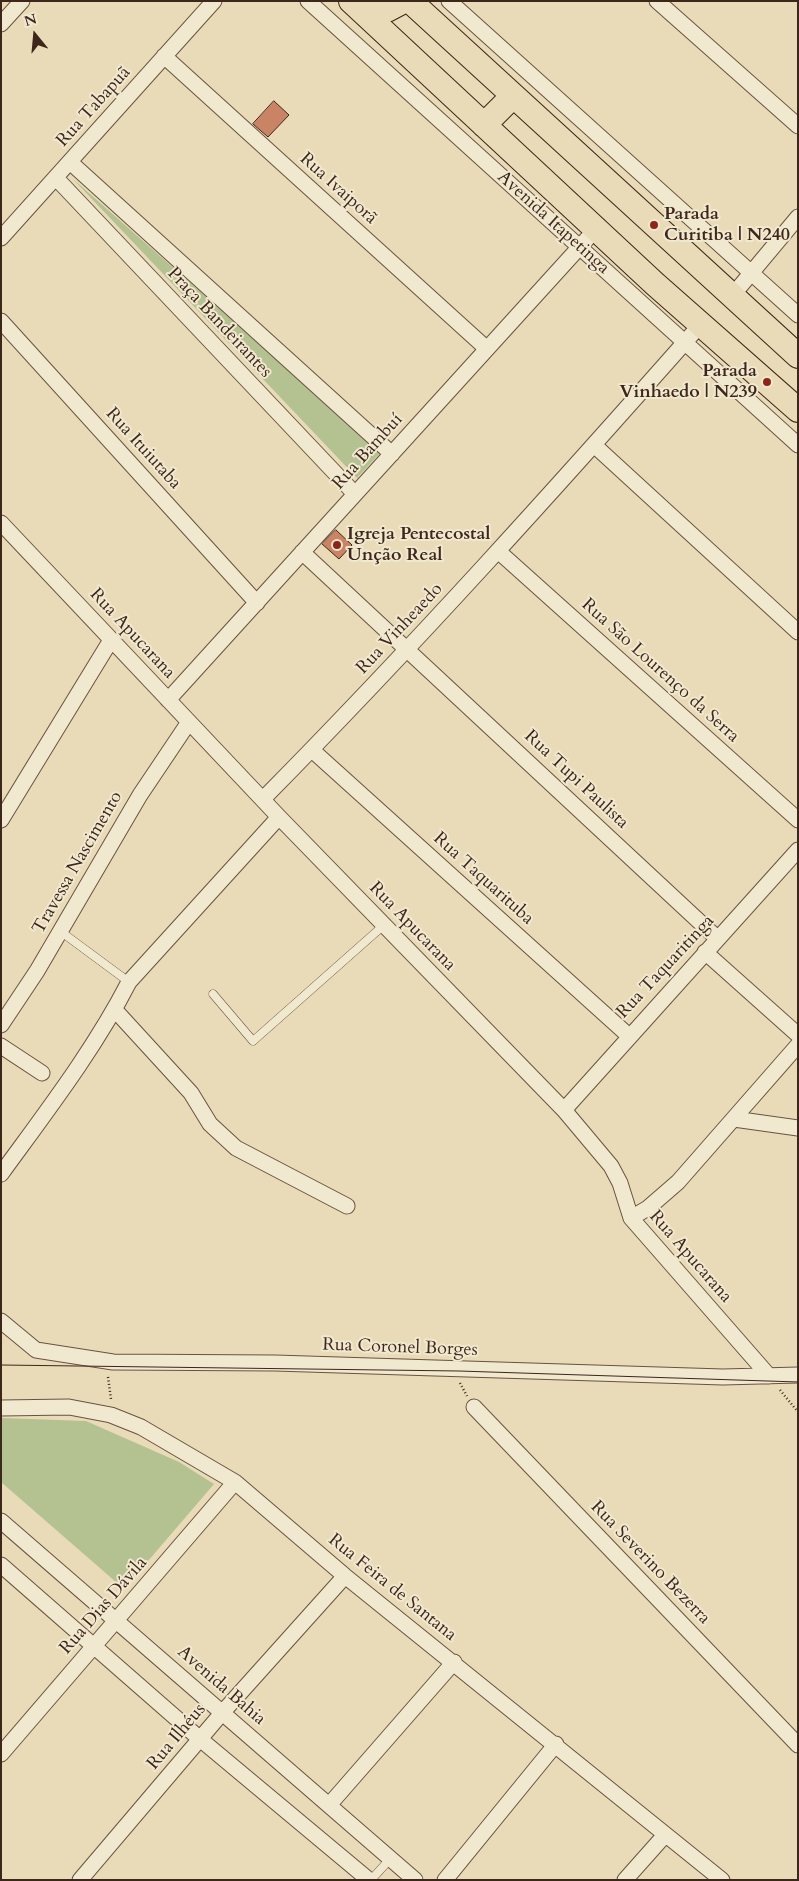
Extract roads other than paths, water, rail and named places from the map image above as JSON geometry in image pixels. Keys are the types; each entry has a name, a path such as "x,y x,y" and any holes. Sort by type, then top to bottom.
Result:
{"main road":[{"name":"Avenida Itapetinga","path":"350,1 596,230 798,410"},
{"path":"366,1 375,7 387,10 404,1"},
{"path":"410,1 798,356"},
{"path":"484,125 513,96"}],"street":[{"path":"2,21 22,1"},
{"name":"Rua Tabapuã","path":"1,238 214,1"},
{"name":"Avenida Itapetinga","path":"308,1 798,445"},
{"path":"449,1 798,315"},
{"path":"657,1 798,126"},
{"name":"Rua Ivaiporã","path":"164,56 487,349"},
{"name":"Praça Bandeirantes","path":"70,162 392,454"},
{"name":"Praça Bandeirantes","path":"56,178 355,494"},
{"path":"732,296 798,216"},
{"name":"Rua Bambuí","path":"168,700 596,230"},
{"name":"Rua Ituiutaba","path":"1,321 257,603"},
{"name":"Rua Vinheaedo","path":"263,799 408,649 594,445 701,324"},
{"path":"594,445 798,632"},
{"name":"Rua Apucarana","path":"1,523 279,817 564,1110 611,1166 620,1183 631,1218 768,1376"},
{"name":"Rua São Lourenço da Serra","path":"498,551 798,820"},
{"name":"Rua Tupi Paulista","path":"302,552 718,939"},
{"path":"1,820 112,640"},
{"name":"Travessa Nascimento","path":"1,1025 37,971 140,795 189,722"},
{"name":"Rua Taquarituba","path":"312,750 629,1036"},
{"path":"1,1174 66,1085 115,1010 130,982 279,817"},
{"name":"Rua Taquaritinga","path":"564,1110 798,850"},
{"path":"706,952 798,1035"},
{"path":"115,1010 190,1093 205,1117 236,1148 347,1206"},
{"path":"631,1218 648,1208 678,1182 798,1045"},
{"path":"1,1046 42,1073"},
{"path":"734,1119 798,1128"},
{"name":"Rua Coronel Borges","path":"6,1325 36,1350 94,1360 723,1377 798,1375"},
{"name":"Rua Feira de Santana","path":"1,1408 69,1407 110,1415 141,1427 235,1482 345,1576 556,1744 722,1880"},
{"name":"Rua Severino Bezerra","path":"474,1407 798,1745"},
{"name":"Rua Dias Dávila","path":"1,1754 235,1482"},
{"name":"Avenida Bahia","path":"1,1521 118,1620 415,1880"},
{"path":"1,1565 200,1739 370,1880"},
{"name":"Rua Ilhéus","path":"80,1880 222,1713 345,1576"},
{"path":"330,1804 454,1662"},
{"path":"445,1880 556,1744"},
{"path":"625,1880 665,1834"}],"lane":[{"path":"213,994 254,1041 384,925"},
{"path":"60,931 130,982"},
{"path":"370,1880 390,1859"}],"tram line":[{"path":"1,1365 459,1371 798,1382"}],"place":[{"name":"Parada Curitiba | N240","path":"654,225"},
{"name":"Parada Vinhaedo | N239","path":"767,382"},
{"name":"Igreja Pentecostal Unção Real","path":"337,545"}]}
